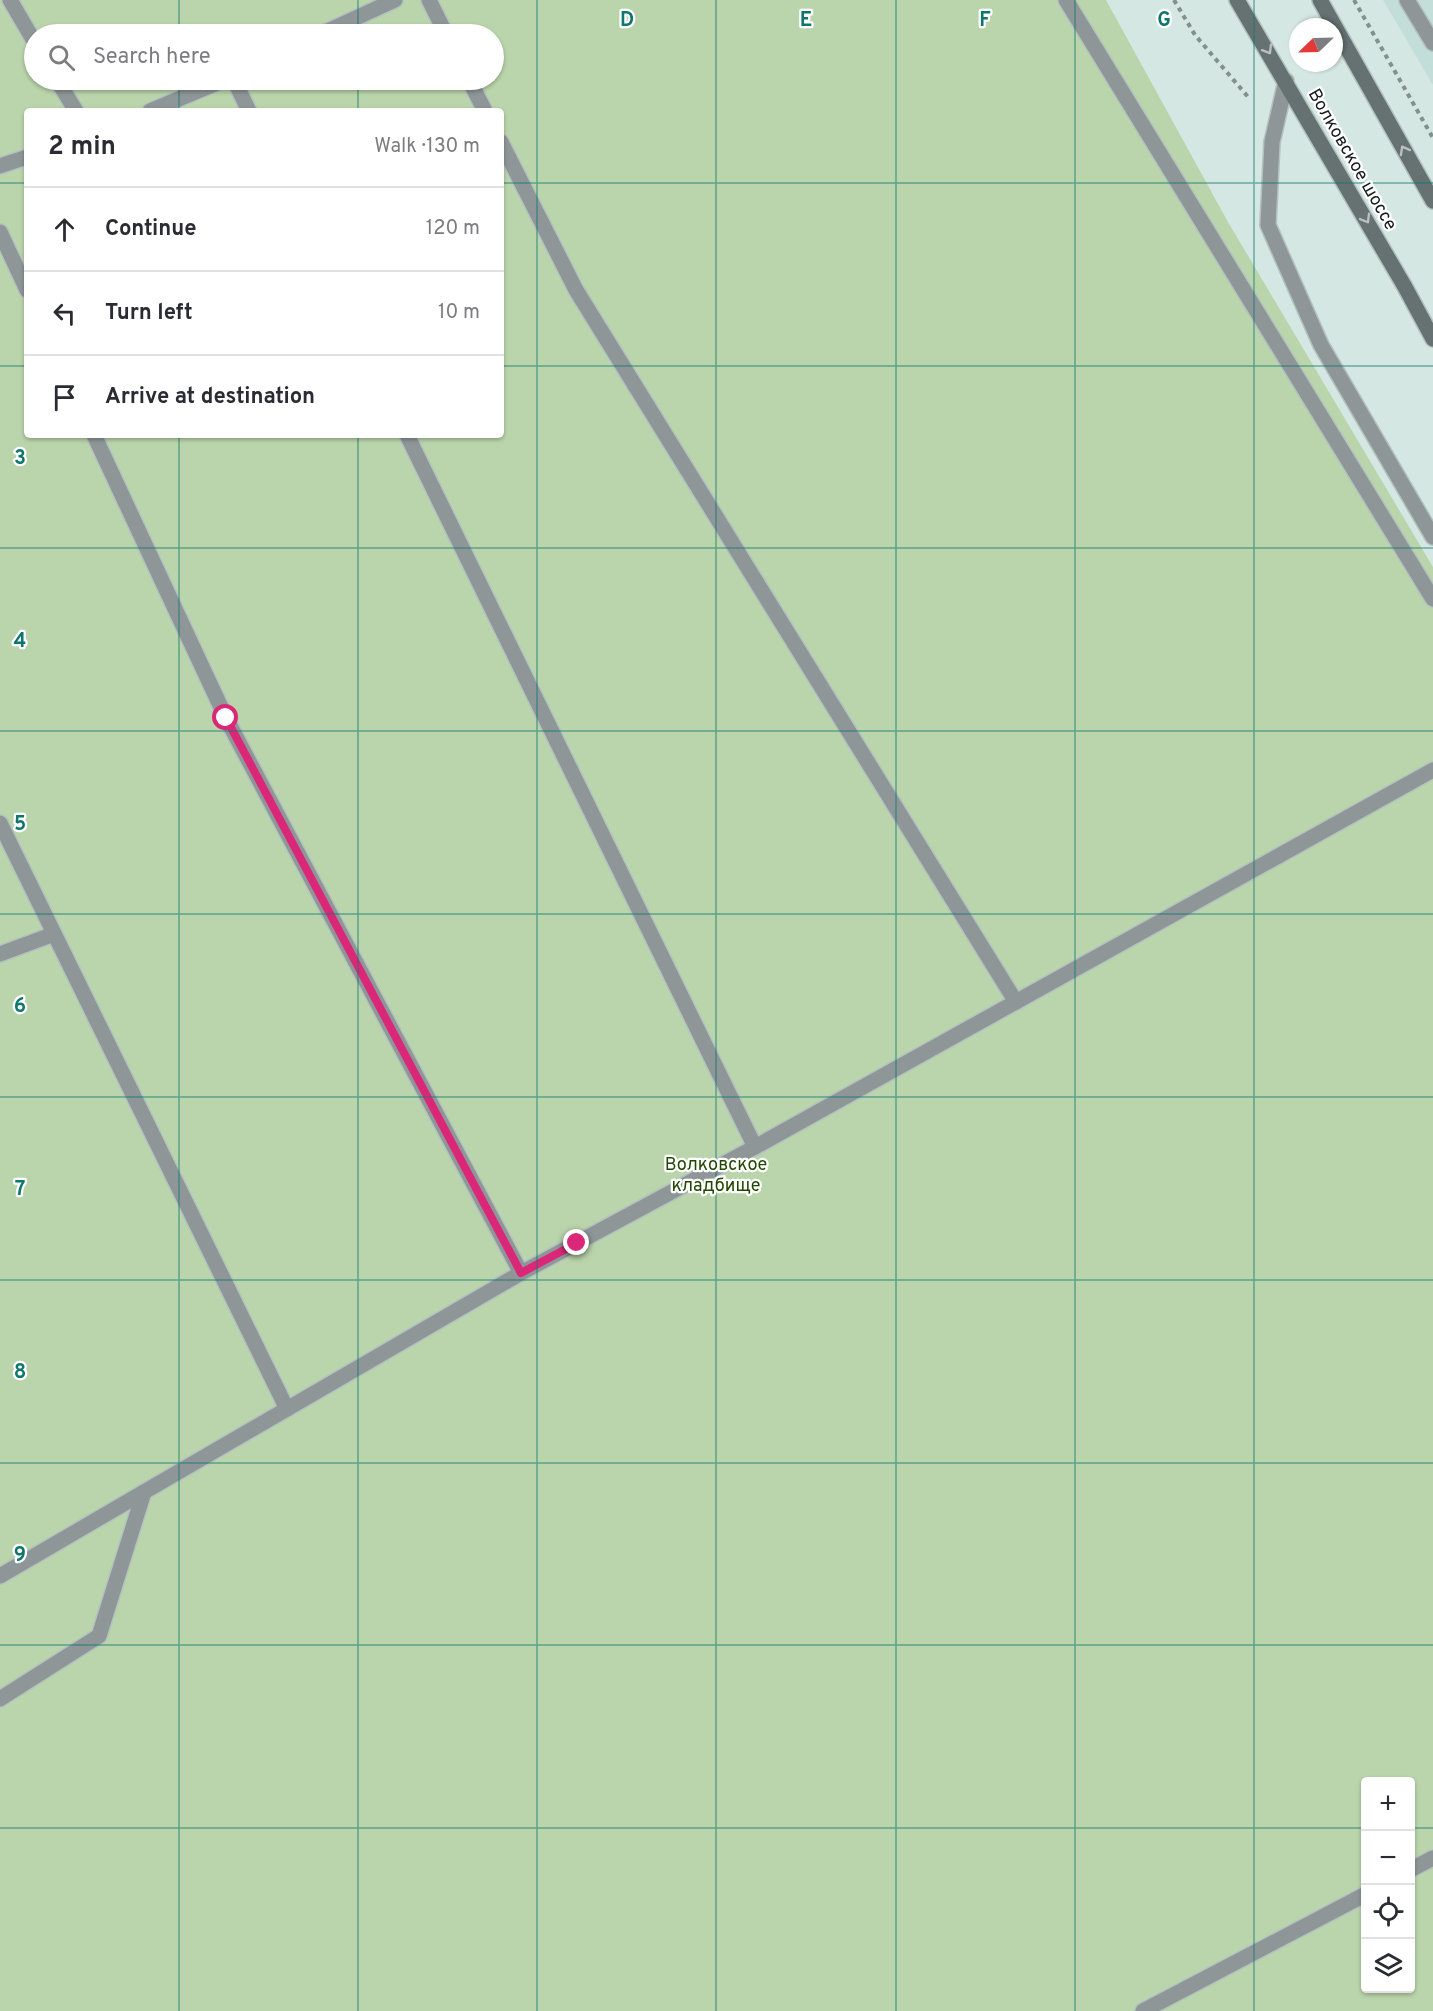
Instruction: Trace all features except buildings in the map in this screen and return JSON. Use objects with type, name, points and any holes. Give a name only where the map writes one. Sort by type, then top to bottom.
[{"type":"main road","name":"Волковское шоссе","points":[[1237,0],[1286,81],[1433,339]]},
{"type":"main road","points":[[1320,0],[1433,201]]},
{"type":"lane","points":[[10,0],[24,24]]},
{"type":"lane","points":[[343,24],[395,0]]},
{"type":"lane","points":[[429,0],[441,24]]},
{"type":"lane","points":[[1066,0],[1433,599]]},
{"type":"lane","points":[[1407,0],[1433,43]]},
{"type":"lane","points":[[1286,81],[1272,142],[1268,225],[1321,345],[1433,537]]},
{"type":"lane","points":[[63,90],[74,108]]},
{"type":"lane","points":[[157,108],[200,90]]},
{"type":"lane","points":[[239,90],[248,108]]},
{"type":"lane","points":[[474,90],[483,108]]},
{"type":"lane","points":[[504,148],[576,290],[1016,1002]]},
{"type":"lane","points":[[0,166],[24,158]]},
{"type":"lane","points":[[0,232],[24,284]]},
{"type":"lane","points":[[95,438],[226,718],[521,1273]]},
{"type":"lane","points":[[408,438],[755,1147]]},
{"type":"lane","points":[[0,1576],[521,1273],[755,1147],[1433,770]]},
{"type":"lane","points":[[0,823],[287,1409]]},
{"type":"lane","points":[[0,954],[54,934]]},
{"type":"lane","points":[[0,1699],[99,1636],[144,1492]]},
{"type":"lane","points":[[1415,1867],[1433,1858]]},
{"type":"lane","points":[[1143,2011],[1361,1896]]},
{"type":"path","points":[[1174,0],[1196,35],[1249,98]]},
{"type":"path","points":[[1354,0],[1433,138]]},
{"type":"shaded area","points":[[1383,0],[1433,0],[1433,85]]},
{"type":"green space","name":"Волковское кладбище","points":[[0,0],[1106,0],[1228,222],[1433,567],[1433,2011],[0,2011]]},
{"type":"route","points":[[226,718],[521,1273],[577,1243]]}]
